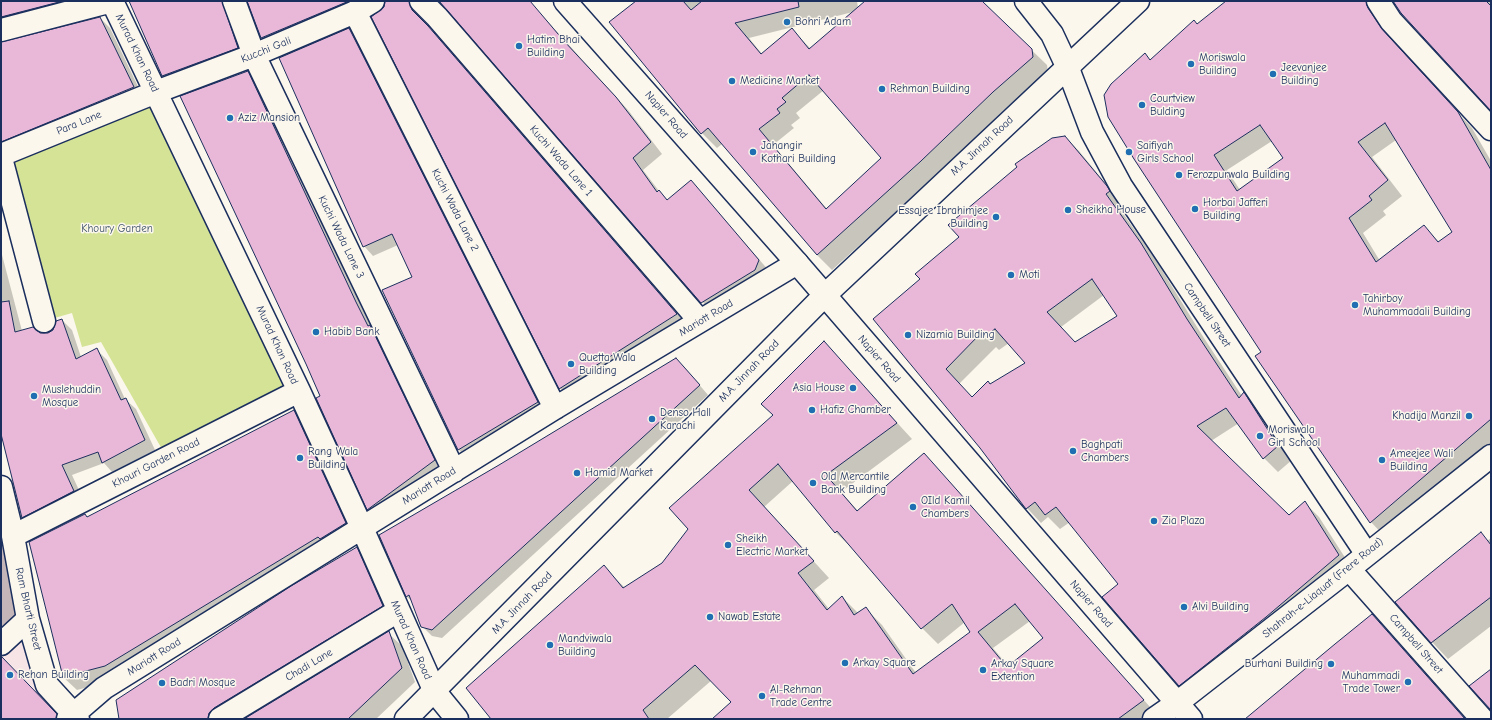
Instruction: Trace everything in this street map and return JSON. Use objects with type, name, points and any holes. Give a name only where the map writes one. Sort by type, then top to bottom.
[{"type":"main road","points":[[1,30],[112,1]]},
{"type":"main road","name":"Murad Khan Road","points":[[112,1],[299,391],[435,692],[457,719]]},
{"type":"main road","name":"Kuchi Wada Lane 3","points":[[234,1],[254,55],[454,471]]},
{"type":"main road","name":"Kucchi Gali","points":[[156,92],[254,55],[355,12],[373,1]]},
{"type":"main road","name":"Kuchi Wada Lane 1","points":[[421,1],[437,17],[700,321]]},
{"type":"main road","name":"Napier Road","points":[[566,1],[797,263],[1184,711]]},
{"type":"main road","name":"Campbell Street","points":[[1026,1],[1052,34],[1067,66],[1092,132],[1121,186],[1366,553]]},
{"type":"main road","points":[[1378,1],[1391,22],[1491,129]]},
{"type":"main road","name":"M.A. Jinnah Road","points":[[406,719],[435,692],[824,296],[1067,66],[1128,4]]},
{"type":"main road","name":"Kuchi Wada Lane 2","points":[[355,12],[555,408]]},
{"type":"main road","name":"Para Lane","points":[[1,154],[156,92]]},
{"type":"main road","points":[[1,158],[44,321]]},
{"type":"main road","name":"Mariott Road","points":[[73,717],[104,688],[555,408],[797,263]]},
{"type":"main road","name":"Khouri Garden Road","points":[[13,536],[299,391]]},
{"type":"main road","name":"Shahrah-e-Liaquat (Frere Road)","points":[[1154,719],[1184,711],[1366,553],[1491,456]]},
{"type":"main road","name":"Ram Bharti Street","points":[[1,487],[13,536],[28,620],[47,685],[73,717]]},
{"type":"main road","name":"Campbell Street","points":[[1349,569],[1482,719]]},
{"type":"main road","name":"Chadi Lane","points":[[220,719],[398,611]]},
{"type":"main road","points":[[1,644],[28,620]]},
{"type":"shaded area","points":[[1,488],[47,685],[78,719],[1,719]]},
{"type":"green space","name":"Khoury Garden","points":[[156,92],[299,391],[167,458],[101,342],[82,347],[72,313],[44,321],[1,158]]},
{"type":"building","points":[[1,1],[63,1],[1,17]]},
{"type":"building","points":[[129,1],[222,1],[238,48],[162,76]]},
{"type":"building","points":[[247,1],[349,1],[261,38]]},
{"type":"building","points":[[385,1],[409,1],[412,10],[428,26],[677,314],[559,389],[371,17],[384,7]]},
{"type":"building","points":[[439,1],[530,1],[564,41],[616,97],[651,142],[633,158],[657,192],[659,190],[667,200],[691,180],[759,260],[755,270],[701,303]]},
{"type":"building","points":[[636,1],[683,1],[691,10],[702,1],[798,1],[799,7],[735,23],[761,54],[792,28],[809,49],[865,1],[982,1],[1032,49],[1033,57],[993,92],[921,161],[817,255],[708,128],[701,134],[609,22]],"holes":[[[809,75],[881,158],[826,209],[759,129],[780,113],[777,109],[786,102],[782,98]]]},
{"type":"building","points":[[1226,1],[1366,1],[1368,8],[1382,29],[1458,112],[1491,170],[1491,419],[1370,523],[1255,356],[1261,352],[1108,117],[1104,95],[1111,84],[1145,53],[1150,60],[1194,20],[1197,24]],"holes":[[[1385,123],[1452,232],[1438,242],[1424,225],[1376,262],[1349,218],[1372,200],[1369,196],[1388,180],[1358,142]],[[1260,125],[1283,158],[1237,191],[1214,155]]]},
{"type":"building","points":[[1393,1],[1486,1],[1491,6],[1491,111],[1401,13]]},
{"type":"building","points":[[100,17],[134,87],[1,142],[1,42]]},
{"type":"building","points":[[349,28],[538,402],[458,450],[382,290],[412,277],[392,234],[363,247],[279,58]]},
{"type":"building","points":[[248,71],[356,302],[368,326],[370,325],[435,460],[367,510],[316,398],[320,396],[306,364],[180,96]]},
{"type":"building","points":[[1065,136],[1107,186],[1110,191],[1106,194],[1141,243],[1187,319],[1239,398],[1244,392],[1278,446],[1263,459],[1226,408],[1197,426],[1289,515],[1305,501],[1339,555],[1266,617],[1179,686],[1102,597],[1118,584],[1056,507],[1045,515],[1035,502],[1026,509],[980,448],[873,319],[920,279],[915,274],[959,237],[948,225],[1017,167],[1015,164],[1052,138]],"holes":[[[1092,279],[1117,316],[1075,342],[1047,312]],[[995,329],[1025,363],[990,384],[988,381],[972,397],[946,369],[981,333],[984,337]]]},
{"type":"building","points":[[9,301],[15,332],[33,327],[40,333],[48,333],[53,330],[56,321],[62,319],[76,359],[97,348],[121,400],[126,398],[145,440],[102,463],[98,452],[62,465],[74,491],[22,518],[1,434],[1,302]]},
{"type":"building","points":[[824,341],[897,423],[826,475],[857,511],[924,453],[1144,700],[1118,719],[712,719],[731,702],[695,665],[643,710],[649,719],[491,719],[466,688],[604,565],[623,588],[662,563],[688,529],[669,508],[773,415],[761,404]],"holes":[[[778,464],[835,533],[837,531],[921,629],[952,604],[970,632],[913,674],[866,607],[854,615],[842,596],[827,610],[798,573],[814,561],[749,490]],[[1015,604],[1043,638],[1007,667],[978,632]]]},
{"type":"building","points":[[676,358],[700,385],[432,630],[421,627],[409,595],[406,597],[379,535],[499,465]]},
{"type":"building","points":[[294,410],[346,523],[320,539],[318,537],[105,666],[63,677],[29,542],[85,514],[87,517]]},
{"type":"building","points":[[1481,532],[1491,545],[1491,597],[1431,643],[1395,602]]},
{"type":"building","points":[[357,547],[383,606],[214,708],[209,713],[208,719],[119,719],[116,700],[291,586]]},
{"type":"building","points":[[1372,614],[1465,719],[1245,719],[1335,644]]},
{"type":"building","points":[[389,631],[402,668],[348,719],[244,719]]},
{"type":"building","name":"Rehan Building","points":[[1,656],[57,714],[56,719],[1,719]]},
{"type":"building","points":[[1491,669],[1491,710],[1469,686]]},
{"type":"place","name":"Bohri Adam","points":[[787,22]]},
{"type":"place","name":"Hatim Bhai Building","points":[[519,46]]},
{"type":"place","name":"Moriswala Building","points":[[1191,64]]},
{"type":"place","name":"Jeevanjee Building","points":[[1273,74]]},
{"type":"place","name":"Medicine Market","points":[[732,81]]},
{"type":"place","name":"Rehman Building","points":[[882,89]]},
{"type":"place","name":"Courtview Bulding","points":[[1142,105]]},
{"type":"place","name":"Aziz Mansion","points":[[230,118]]},
{"type":"place","name":"Jahangir Kothari Building","points":[[753,152]]},
{"type":"place","name":"Saifiyah Girls School","points":[[1129,152]]},
{"type":"place","name":"Ferozpurwala Building","points":[[1179,175]]},
{"type":"place","name":"Horbai Jafferi Building","points":[[1195,209]]},
{"type":"place","name":"Sheikha House","points":[[1068,210]]},
{"type":"place","name":"Essajee Ibrahimjee Building","points":[[996,217]]},
{"type":"place","name":"Moti","points":[[1011,275]]},
{"type":"place","name":"Tahirboy Muhammadali Building","points":[[1355,305]]},
{"type":"place","name":"Habib Bank","points":[[316,332]]},
{"type":"place","name":"Nizamia Building","points":[[908,335]]},
{"type":"place","name":"Quetta Wala Building","points":[[571,364]]},
{"type":"place","name":"Asia House","points":[[853,388]]},
{"type":"place","name":"Muslehuddin Mosque","points":[[34,396]]},
{"type":"place","name":"Hafiz Chamber","points":[[812,410]]},
{"type":"place","name":"Khadija Manzil","points":[[1469,416]]},
{"type":"place","name":"Denso Hall Karachi","points":[[652,419]]},
{"type":"place","name":"Moriswala Girl School","points":[[1260,436]]},
{"type":"place","name":"Baghpati Chambers","points":[[1073,451]]},
{"type":"place","name":"Rang Wala Building","points":[[300,458]]},
{"type":"place","name":"Ameejee Wali Building","points":[[1382,460]]},
{"type":"place","name":"Hamid Market","points":[[577,473]]},
{"type":"place","name":"Old Mercantile Bank Building","points":[[813,483]]},
{"type":"place","name":"OIld Kamil Chambers","points":[[913,507]]},
{"type":"place","name":"Zia Plaza","points":[[1154,521]]},
{"type":"place","name":"Sheikh Electric Market","points":[[728,545]]},
{"type":"place","name":"Alvi Building","points":[[1184,607]]},
{"type":"place","name":"Nawab Estate","points":[[710,617]]},
{"type":"place","name":"Mandviwala Building","points":[[550,645]]},
{"type":"place","name":"Arkay Square","points":[[845,663]]},
{"type":"place","name":"Burhani Building","points":[[1331,664]]},
{"type":"place","name":"Arkay Square Extention","points":[[983,670]]},
{"type":"place","name":"Rehan Building","points":[[10,675]]},
{"type":"place","name":"Muhammadi Trade Tower","points":[[1408,682]]},
{"type":"place","name":"Badri Mosque","points":[[162,683]]},
{"type":"place","name":"Al-Rehman Trade Centre","points":[[762,696]]}]
